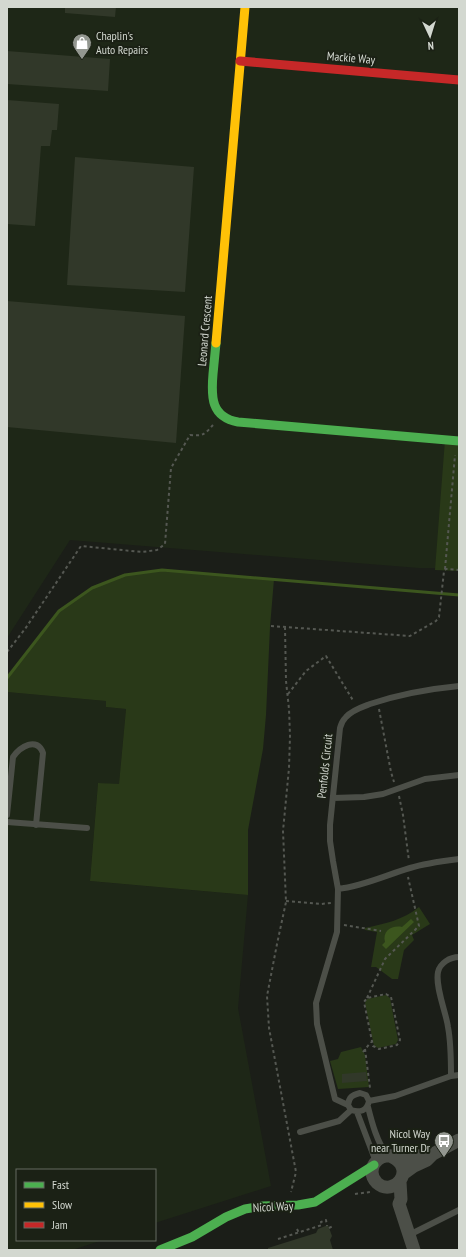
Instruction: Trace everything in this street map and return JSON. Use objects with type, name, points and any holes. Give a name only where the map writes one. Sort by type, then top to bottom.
[{"type":"street","name":"Leonard Crescent","points":[[221,415],[213,402],[212,389],[245,7]]},
{"type":"street","name":"Mackie Way","points":[[240,61],[459,80]]},
{"type":"street","points":[[221,415],[230,421],[238,422],[458,441]]},
{"type":"street","points":[[381,1185],[390,1187],[420,1162],[427,1160],[433,1154],[459,1140]]},
{"type":"street","points":[[399,1204],[394,1201],[373,1177],[372,1172],[375,1163],[383,1157],[405,1157],[433,1154]]},
{"type":"street","points":[[390,1156],[400,1162],[403,1170],[401,1178],[401,1199],[399,1204],[414,1250]]},
{"type":"street","name":"Nicol Way","points":[[160,1250],[186,1241],[218,1221],[238,1211],[254,1207],[295,1206],[315,1202],[375,1163]]},
{"type":"street","name":"Nicol Way","points":[[343,1185],[371,1183],[381,1185]]},
{"type":"lane","name":"Penfolds Circuit","points":[[352,1109],[335,1099],[317,1024],[316,1003],[337,932],[338,889],[330,841],[330,825],[340,728],[346,716],[358,708],[411,692],[459,686]]},
{"type":"lane","points":[[7,814],[9,767],[13,757],[26,745],[37,745],[42,749],[43,753],[36,824]]},
{"type":"lane","points":[[333,798],[364,797],[383,794],[425,779],[459,775]]},
{"type":"lane","points":[[7,822],[87,828]]},
{"type":"lane","points":[[338,889],[362,885],[406,869],[425,864],[459,859]]},
{"type":"lane","points":[[451,1076],[451,1051],[448,1026],[439,986],[438,972],[446,961],[454,957],[459,957]]},
{"type":"lane","points":[[352,1109],[363,1111],[370,1102],[395,1096],[451,1076],[459,1075]]},
{"type":"lane","points":[[375,1163],[352,1109],[349,1098],[353,1094],[360,1093],[366,1095],[370,1102],[371,1122],[384,1151],[390,1156]]},
{"type":"lane","points":[[300,1132],[339,1121],[352,1109]]},
{"type":"lane","points":[[408,1235],[459,1210]]},
{"type":"path","points":[[7,652],[25,629],[81,546],[142,552],[157,550],[165,544],[171,468],[190,434],[202,436],[221,415]]},
{"type":"path","points":[[271,626],[410,636],[436,621],[440,613],[458,441]]},
{"type":"path","points":[[444,571],[459,570]]},
{"type":"path","points":[[285,627],[286,681],[290,736],[283,831],[286,901],[270,982],[267,1006],[269,1028],[296,1172],[291,1192],[291,1199],[295,1206]]},
{"type":"path","points":[[288,694],[306,671],[326,656],[358,708]]},
{"type":"path","points":[[367,998],[386,994],[391,997],[400,1040],[397,1045],[379,1050],[373,1046],[364,1002],[386,959],[420,926],[406,869]]},
{"type":"path","points":[[286,901],[321,904],[338,902]]},
{"type":"path","points":[[337,924],[381,931]]},
{"type":"path","points":[[370,1102],[370,1089],[364,1050],[372,1042]]},
{"type":"path","points":[[278,1239],[322,1225],[321,1222],[326,1220],[328,1227],[333,1226]]},
{"type":"path","points":[[297,1228],[299,1233]]},
{"type":"shaded area","points":[[7,7],[459,7],[459,568],[419,568],[70,540],[7,638]]},
{"type":"shaded area","points":[[445,440],[459,441],[459,571],[435,570]]},
{"type":"shaded area","points":[[160,570],[274,579],[263,749],[248,830],[248,895],[90,881],[98,783],[119,784],[126,709],[106,707],[106,701],[7,692],[7,678],[59,611],[92,588],[125,575]]},
{"type":"shaded area","points":[[7,692],[106,701],[106,707],[126,709],[119,785],[98,783],[90,881],[248,895],[238,1008],[271,1186],[156,1223],[156,1169],[16,1169],[16,1241],[100,1241],[72,1250],[7,1250]]},
{"type":"shaded area","points":[[419,907],[430,924],[412,935],[414,940],[404,950],[398,979],[392,979],[376,967],[371,967],[377,932],[365,930],[365,928],[400,918]]},
{"type":"shaded area","points":[[411,919],[414,922],[386,949],[382,945],[385,942],[384,938],[386,932],[391,928],[402,927]]},
{"type":"shaded area","points":[[386,995],[390,998],[398,1040],[396,1044],[378,1048],[374,1046],[365,1003],[367,999]]},
{"type":"shaded area","points":[[361,1047],[365,1055],[369,1087],[338,1089],[330,1061],[338,1059],[341,1052]]},
{"type":"building","points":[[65,7],[116,7],[115,17],[65,13]]},
{"type":"building","points":[[7,51],[110,59],[108,91],[7,84]]},
{"type":"building","points":[[7,100],[59,104],[57,130],[52,130],[50,146],[41,146],[35,226],[7,224]]},
{"type":"building","points":[[75,157],[194,167],[185,292],[67,285]]},
{"type":"building","points":[[7,301],[185,316],[176,443],[7,427]]},
{"type":"building","points":[[366,1072],[367,1081],[342,1083],[342,1074]]},
{"type":"building","points":[[328,1225],[332,1236],[330,1240],[333,1250],[268,1250],[268,1248],[316,1233],[318,1229]]},
{"type":"waterway","points":[[7,678],[59,611],[92,588],[125,575],[162,570],[459,595]]},
{"type":"traffic: fast","points":[[216,343],[212,382],[213,398],[218,411],[222,416],[229,419],[238,422],[459,441]]},
{"type":"traffic: fast","points":[[160,1250],[192,1237],[226,1217],[245,1209],[262,1206],[298,1205],[315,1202],[374,1165]]},
{"type":"traffic: slow","points":[[216,343],[245,7]]},
{"type":"traffic: jam","points":[[240,61],[459,80]]},
{"type":"place","name":"Chaplin's Auto Repairs","points":[[82,60]]},
{"type":"place","name":"Nicol Way near Turner Dr","points":[[444,1158]]}]
